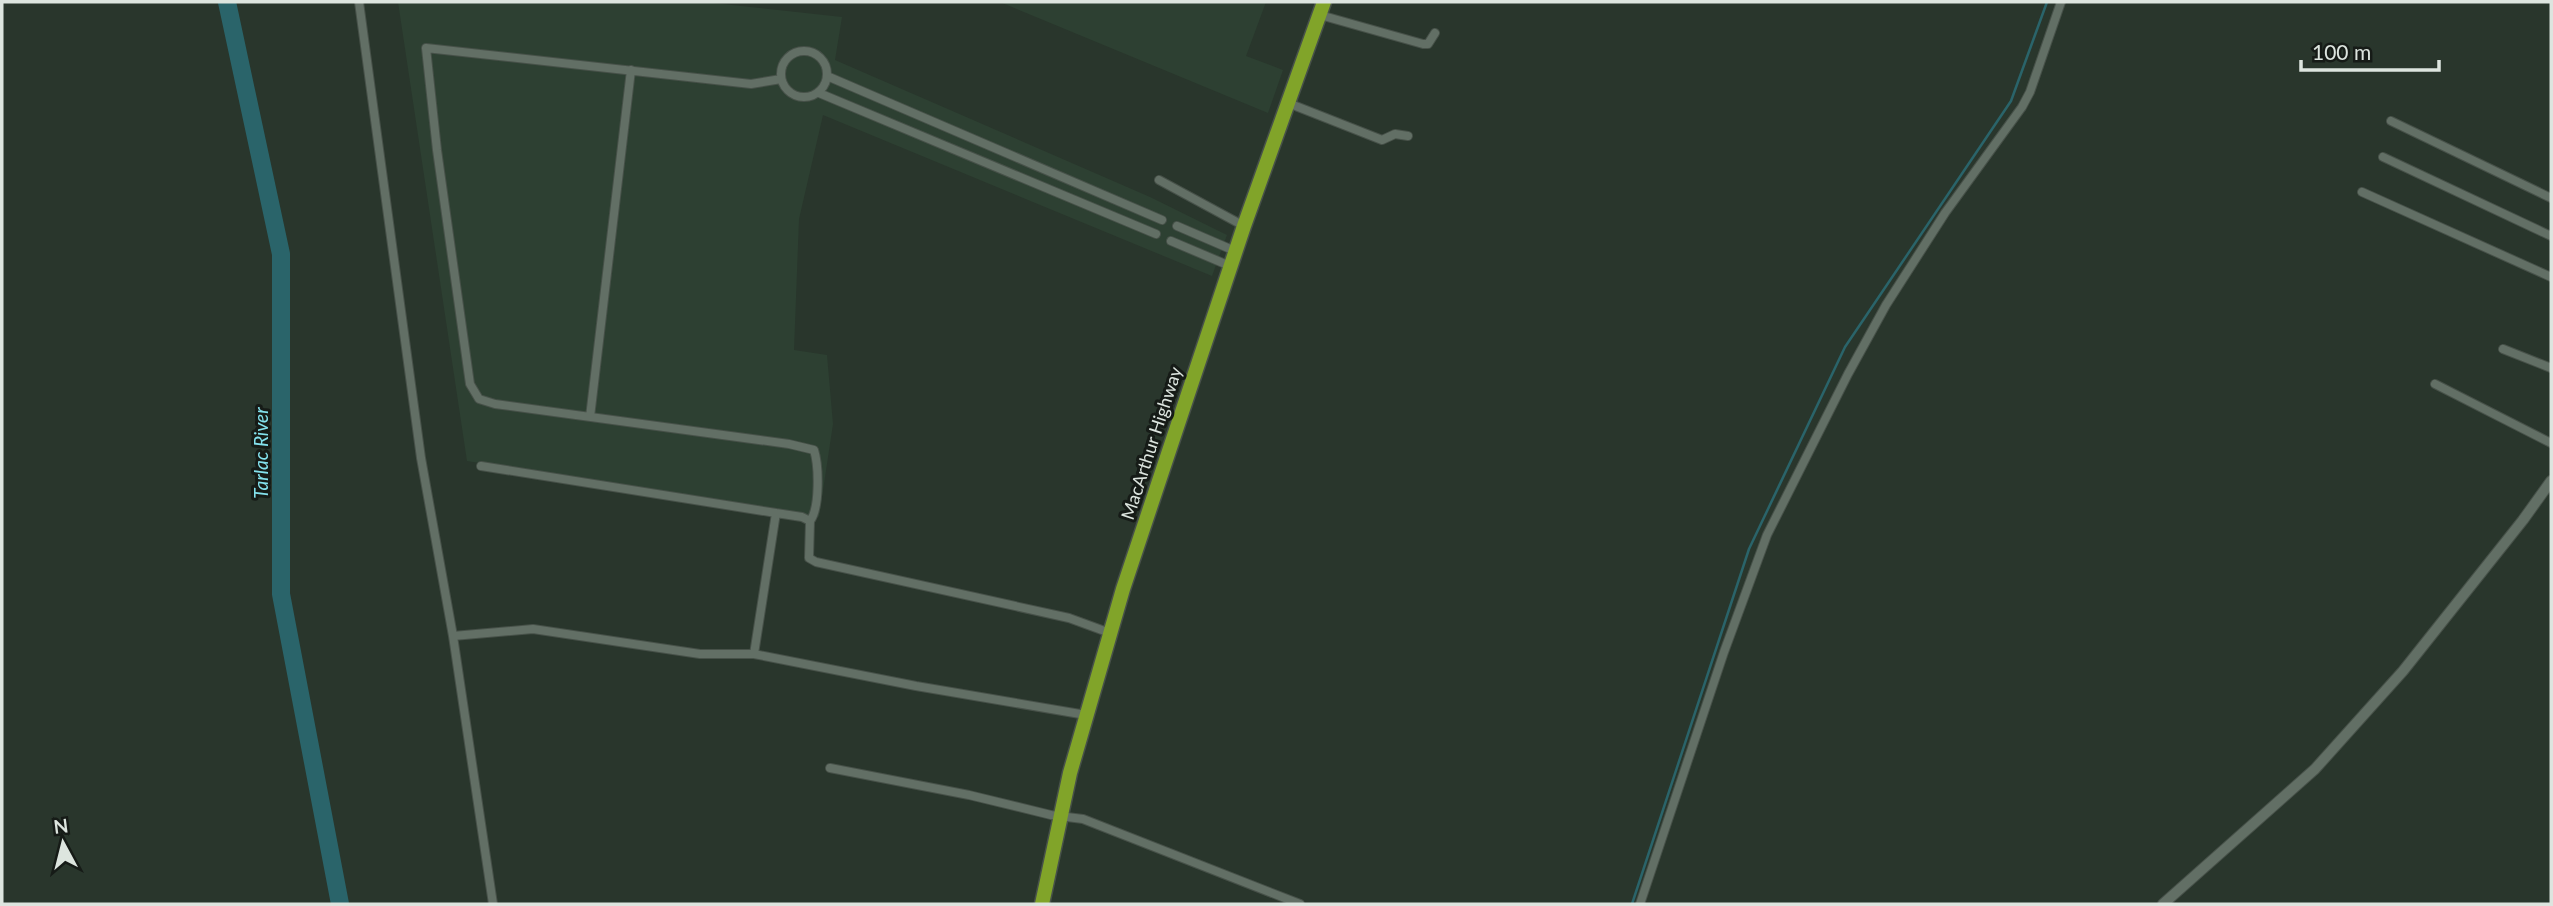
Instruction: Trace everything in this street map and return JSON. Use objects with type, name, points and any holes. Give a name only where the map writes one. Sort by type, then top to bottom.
[{"type":"highway","name":"MacArthur Highway","points":[[1042,904],[1060,815],[1110,633],[1230,266],[1322,8]]},
{"type":"street","points":[[359,2],[421,458],[453,636],[493,904]]},
{"type":"street","points":[[1640,904],[1724,652],[1767,535],[1853,364],[1886,305],[1945,213],[2022,107],[2030,92],[2061,2]]},
{"type":"street","points":[[1322,8],[1423,44],[1428,44],[1435,33]]},
{"type":"street","points":[[781,79],[751,84],[426,48],[437,150],[470,384],[479,399],[495,404],[789,444],[814,450],[817,459],[817,484],[815,515],[810,521],[809,558],[816,562],[1069,618],[1110,633]]},
{"type":"street","points":[[797,52],[810,52],[821,58],[827,69],[827,76],[819,93],[808,97],[796,96],[786,90],[781,79],[781,70],[786,59],[797,52]]},
{"type":"street","points":[[590,417],[631,70]]},
{"type":"street","points":[[827,76],[1162,220]]},
{"type":"street","points":[[819,93],[1156,234]]},
{"type":"street","points":[[1287,103],[1382,140],[1395,134],[1408,136]]},
{"type":"street","points":[[911,131],[918,115]]},
{"type":"street","points":[[2391,121],[2551,198]]},
{"type":"street","points":[[990,165],[996,149]]},
{"type":"street","points":[[2383,157],[2551,236]]},
{"type":"street","points":[[1159,180],[1244,226]]},
{"type":"street","points":[[1069,198],[1073,182]]},
{"type":"street","points":[[2362,192],[2551,277]]},
{"type":"street","points":[[1177,226],[1236,251]]},
{"type":"street","points":[[1171,240],[1230,266]]},
{"type":"street","points":[[2503,349],[2551,368]]},
{"type":"street","points":[[2435,384],[2551,443]]},
{"type":"street","points":[[481,466],[802,517],[810,521]]},
{"type":"street","points":[[2164,904],[2315,769],[2403,671],[2551,481]]},
{"type":"street","points":[[754,654],[776,513]]},
{"type":"street","points":[[453,636],[533,629],[701,654],[754,654],[916,686],[1086,715]]},
{"type":"street","points":[[830,768],[969,795],[1095,824],[1300,904]]},
{"type":"shaded area","points":[[398,2],[705,2],[842,17],[835,60],[1150,197],[1227,235],[1212,276],[823,115],[799,219],[794,350],[827,355],[833,424],[819,517],[467,461]]},
{"type":"shaded area","points":[[1000,2],[1266,2],[1246,56],[1283,70],[1268,113]]},
{"type":"waterway","name":"Tarlac River","points":[[227,2],[281,254],[281,594],[340,904]]},
{"type":"waterway","points":[[1632,904],[1749,549],[1845,347],[2011,101],[2047,2]]}]
